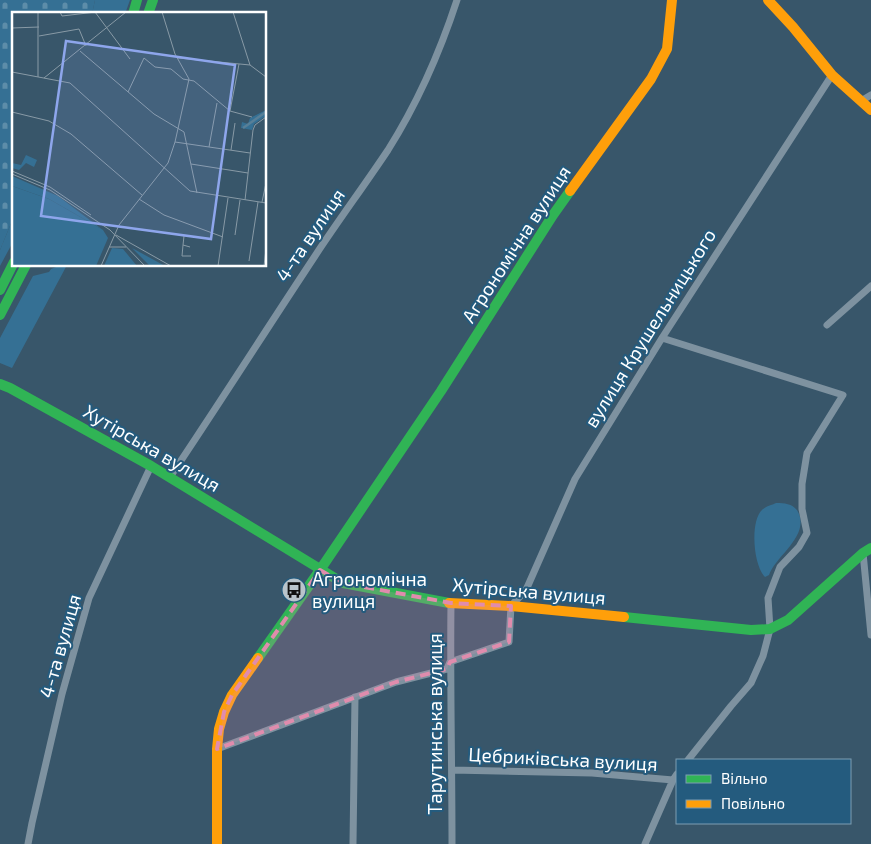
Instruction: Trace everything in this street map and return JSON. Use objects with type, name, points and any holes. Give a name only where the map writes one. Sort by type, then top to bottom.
[{"type":"street","points":[[149,12],[153,0]]},
{"type":"street","name":"4-та вулиця","points":[[170,477],[315,256],[388,149],[422,89],[457,0]]},
{"type":"street","name":"Агрономічна вулиця","points":[[217,844],[217,749],[219,729],[232,695],[320,570],[441,391],[553,215],[651,79],[666,49],[672,0]]},
{"type":"street","points":[[768,0],[832,75],[871,110]]},
{"type":"street","name":"вулиця Крушельницького","points":[[511,606],[526,590],[576,479],[662,338],[832,75]]},
{"type":"street","points":[[861,101],[871,95]]},
{"type":"street","points":[[0,290],[12,266]]},
{"type":"street","points":[[0,315],[25,266]]},
{"type":"street","points":[[827,325],[871,286]]},
{"type":"street","points":[[662,338],[844,395],[807,453],[802,484],[802,509],[807,533],[800,547],[780,567],[768,598],[770,630],[763,656],[751,683],[689,759]]},
{"type":"street","name":"Хутірська вулиця","points":[[0,384],[170,477],[343,583],[451,603],[511,606],[751,630],[770,630]]},
{"type":"street","name":"4-та вулиця","points":[[28,844],[62,694],[89,598],[151,466]]},
{"type":"street","points":[[770,630],[788,620],[867,550]]},
{"type":"street","points":[[867,550],[871,635]]},
{"type":"street","name":"Тарутинська вулиця","points":[[451,603],[452,844]]},
{"type":"street","points":[[217,749],[396,682],[447,669],[450,662],[509,642],[511,606]]},
{"type":"street","points":[[353,844],[355,697]]},
{"type":"street","name":"Цебриківська вулиця","points":[[452,770],[675,777]]},
{"type":"street","points":[[645,844],[675,777]]},
{"type":"highlighted area","points":[[320,570],[343,583],[451,603],[511,606],[509,642],[450,662],[447,669],[396,682],[217,749],[224,712],[232,695]]},
{"type":"green space","points":[[0,0],[95,0],[92,12],[12,12],[12,221],[0,250]]},
{"type":"green space","points":[[95,0],[130,0],[126,12],[92,12]]},
{"type":"green space","points":[[12,221],[12,244],[0,266],[0,250]]},
{"type":"green space","points":[[58,266],[66,266],[12,368],[0,363],[0,338],[33,276],[49,272]]},
{"type":"green space","points":[[776,503],[793,506],[799,514],[801,522],[799,531],[790,546],[769,575],[765,577],[758,563],[754,543],[756,523],[762,510]]},
{"type":"traffic: fast","points":[[134,12],[137,0]]},
{"type":"traffic: fast","points":[[149,12],[153,0]]},
{"type":"traffic: fast","points":[[258,658],[441,391],[570,191]]},
{"type":"traffic: fast","points":[[0,290],[12,266]]},
{"type":"traffic: fast","points":[[0,315],[25,266]]},
{"type":"traffic: fast","points":[[0,384],[151,466],[343,583],[449,603]]},
{"type":"traffic: fast","points":[[624,617],[751,630],[770,629],[788,620],[871,548]]},
{"type":"traffic: slow","points":[[570,191],[651,79],[667,49],[672,0]]},
{"type":"traffic: slow","points":[[768,0],[832,75],[871,110]]},
{"type":"traffic: slow","points":[[449,603],[511,606],[624,617]]},
{"type":"traffic: slow","points":[[217,844],[217,749],[219,729],[232,695],[258,658]]},
{"type":"place","name":"Агрономічна вулиця","points":[[294,590]]}]
